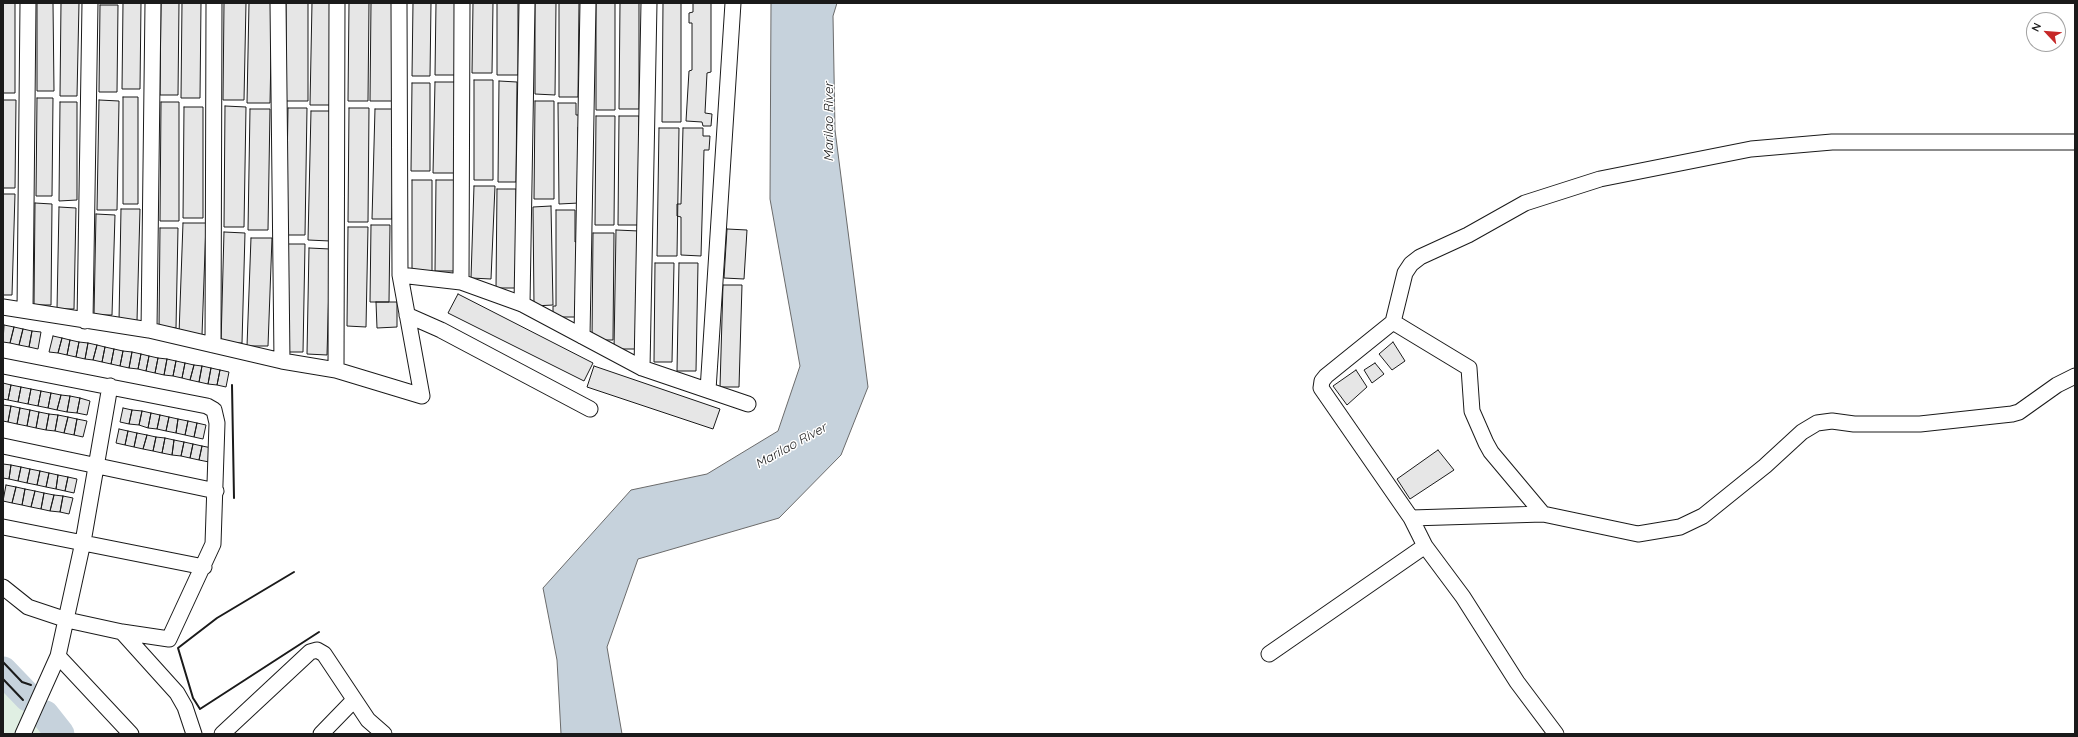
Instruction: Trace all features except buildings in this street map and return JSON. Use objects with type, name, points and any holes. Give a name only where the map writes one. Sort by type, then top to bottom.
[{"type":"street","points":[[25,310],[28,3]]},
{"type":"street","points":[[85,321],[90,3]]},
{"type":"street","points":[[149,330],[153,3]]},
{"type":"street","points":[[213,345],[214,3]]},
{"type":"street","points":[[278,3],[282,361]]},
{"type":"street","points":[[336,370],[337,3]]},
{"type":"street","points":[[3,307],[149,330],[282,361],[336,370],[422,396],[400,275],[399,3]]},
{"type":"street","points":[[461,282],[462,3]]},
{"type":"street","points":[[522,304],[527,3]]},
{"type":"street","points":[[582,336],[588,3]]},
{"type":"street","points":[[642,368],[649,3]]},
{"type":"street","points":[[708,390],[733,3]]},
{"type":"street","points":[[1556,734],[1517,682],[1463,597],[1425,546],[1411,518],[1321,388],[1322,381],[1326,376],[1393,322],[1406,273],[1411,264],[1420,257],[1468,234],[1525,203],[1600,179],[1751,149],[1832,142],[2075,142]]},
{"type":"street","points":[[400,275],[461,282],[522,304],[642,368],[748,404]]},
{"type":"street","points":[[407,315],[441,330],[590,409]]},
{"type":"street","points":[[1393,322],[1469,368],[1472,411],[1486,443],[1491,452],[1543,514]]},
{"type":"street","points":[[3,366],[207,406],[214,410],[217,423],[216,491],[213,544],[204,567],[169,639],[122,632],[67,620],[28,607],[3,587]]},
{"type":"street","points":[[1411,518],[1543,514],[1638,534],[1680,527],[1703,516],[1765,466],[1802,432],[1817,423],[1832,421],[1854,424],[1920,424],[2012,414],[2043,396],[2057,385],[2075,376]]},
{"type":"street","points":[[23,734],[58,656],[67,620],[83,542],[110,386]]},
{"type":"street","points":[[3,446],[216,491]]},
{"type":"street","points":[[3,527],[204,567]]},
{"type":"street","points":[[1269,654],[1425,546]]},
{"type":"street","points":[[122,632],[177,693],[185,708],[194,734]]},
{"type":"street","points":[[222,734],[310,652],[317,650],[324,654],[368,720],[384,734]]},
{"type":"street","points":[[58,656],[131,734]]},
{"type":"street","points":[[321,734],[354,700]]},
{"type":"green space","points":[[3,679],[23,700],[54,734],[3,734]]},
{"type":"water","name":"Marilao River","points":[[771,3],[837,3],[833,16],[835,130],[868,387],[841,455],[779,518],[638,559],[607,647],[622,734],[561,734],[557,660],[543,588],[631,490],[707,474],[778,431],[800,366],[770,199]]},
{"type":"waterway","points":[[3,671],[28,697]]},
{"type":"waterway","points":[[45,715],[60,734]]},
{"type":"wall","points":[[232,385],[234,498]]},
{"type":"wall","points":[[294,572],[217,618],[178,648],[193,698],[200,709],[319,632]]},
{"type":"wall","points":[[3,662],[22,682],[31,685]]},
{"type":"wall","points":[[3,679],[23,700]]}]
